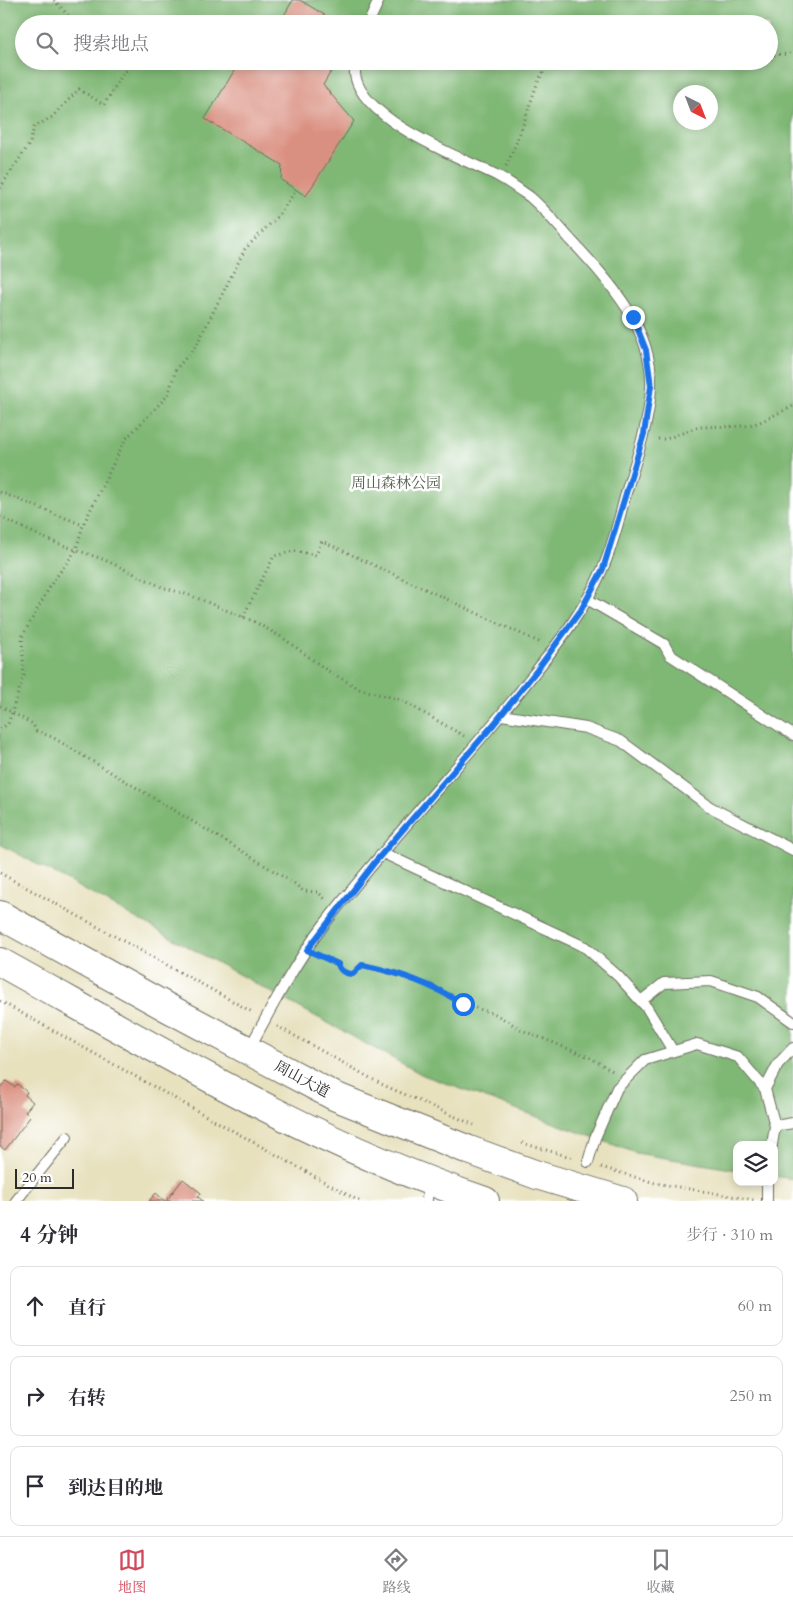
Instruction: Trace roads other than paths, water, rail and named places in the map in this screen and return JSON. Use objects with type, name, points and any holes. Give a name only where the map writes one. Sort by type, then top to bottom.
[{"type":"main road","name":"周山大道","points":[[0,915],[334,1096],[537,1175],[623,1201]]},
{"type":"main road","points":[[0,962],[151,1046],[316,1133],[428,1191],[454,1201]]},
{"type":"main road","points":[[428,1191],[485,1201]]},
{"type":"lane","points":[[372,15],[380,0]]},
{"type":"lane","points":[[248,1050],[288,977],[336,910],[501,715],[552,649],[587,599],[603,569],[644,436],[651,386],[646,350],[633,317],[613,288],[554,222],[530,198],[498,176],[431,146],[393,122],[363,95],[354,70]]},
{"type":"lane","points":[[587,599],[664,644],[670,655],[793,735]]},
{"type":"lane","points":[[501,715],[586,728],[620,741],[710,807],[793,850]]},
{"type":"lane","points":[[383,853],[585,947],[618,976],[641,1002],[673,1051]]},
{"type":"lane","points":[[641,1002],[664,983],[711,981],[758,997],[793,1022]]},
{"type":"lane","points":[[588,1162],[595,1138],[616,1088],[645,1060],[697,1044],[738,1058],[765,1090],[775,1126],[773,1141]]},
{"type":"lane","points":[[765,1090],[778,1064],[793,1048]]},
{"type":"lane","points":[[775,1126],[793,1123]]},
{"type":"lane","points":[[16,1201],[67,1137]]},
{"type":"lane","points":[[767,1201],[768,1186]]},
{"type":"park label","name":"周山森林公园","points":[[396,483]]}]
